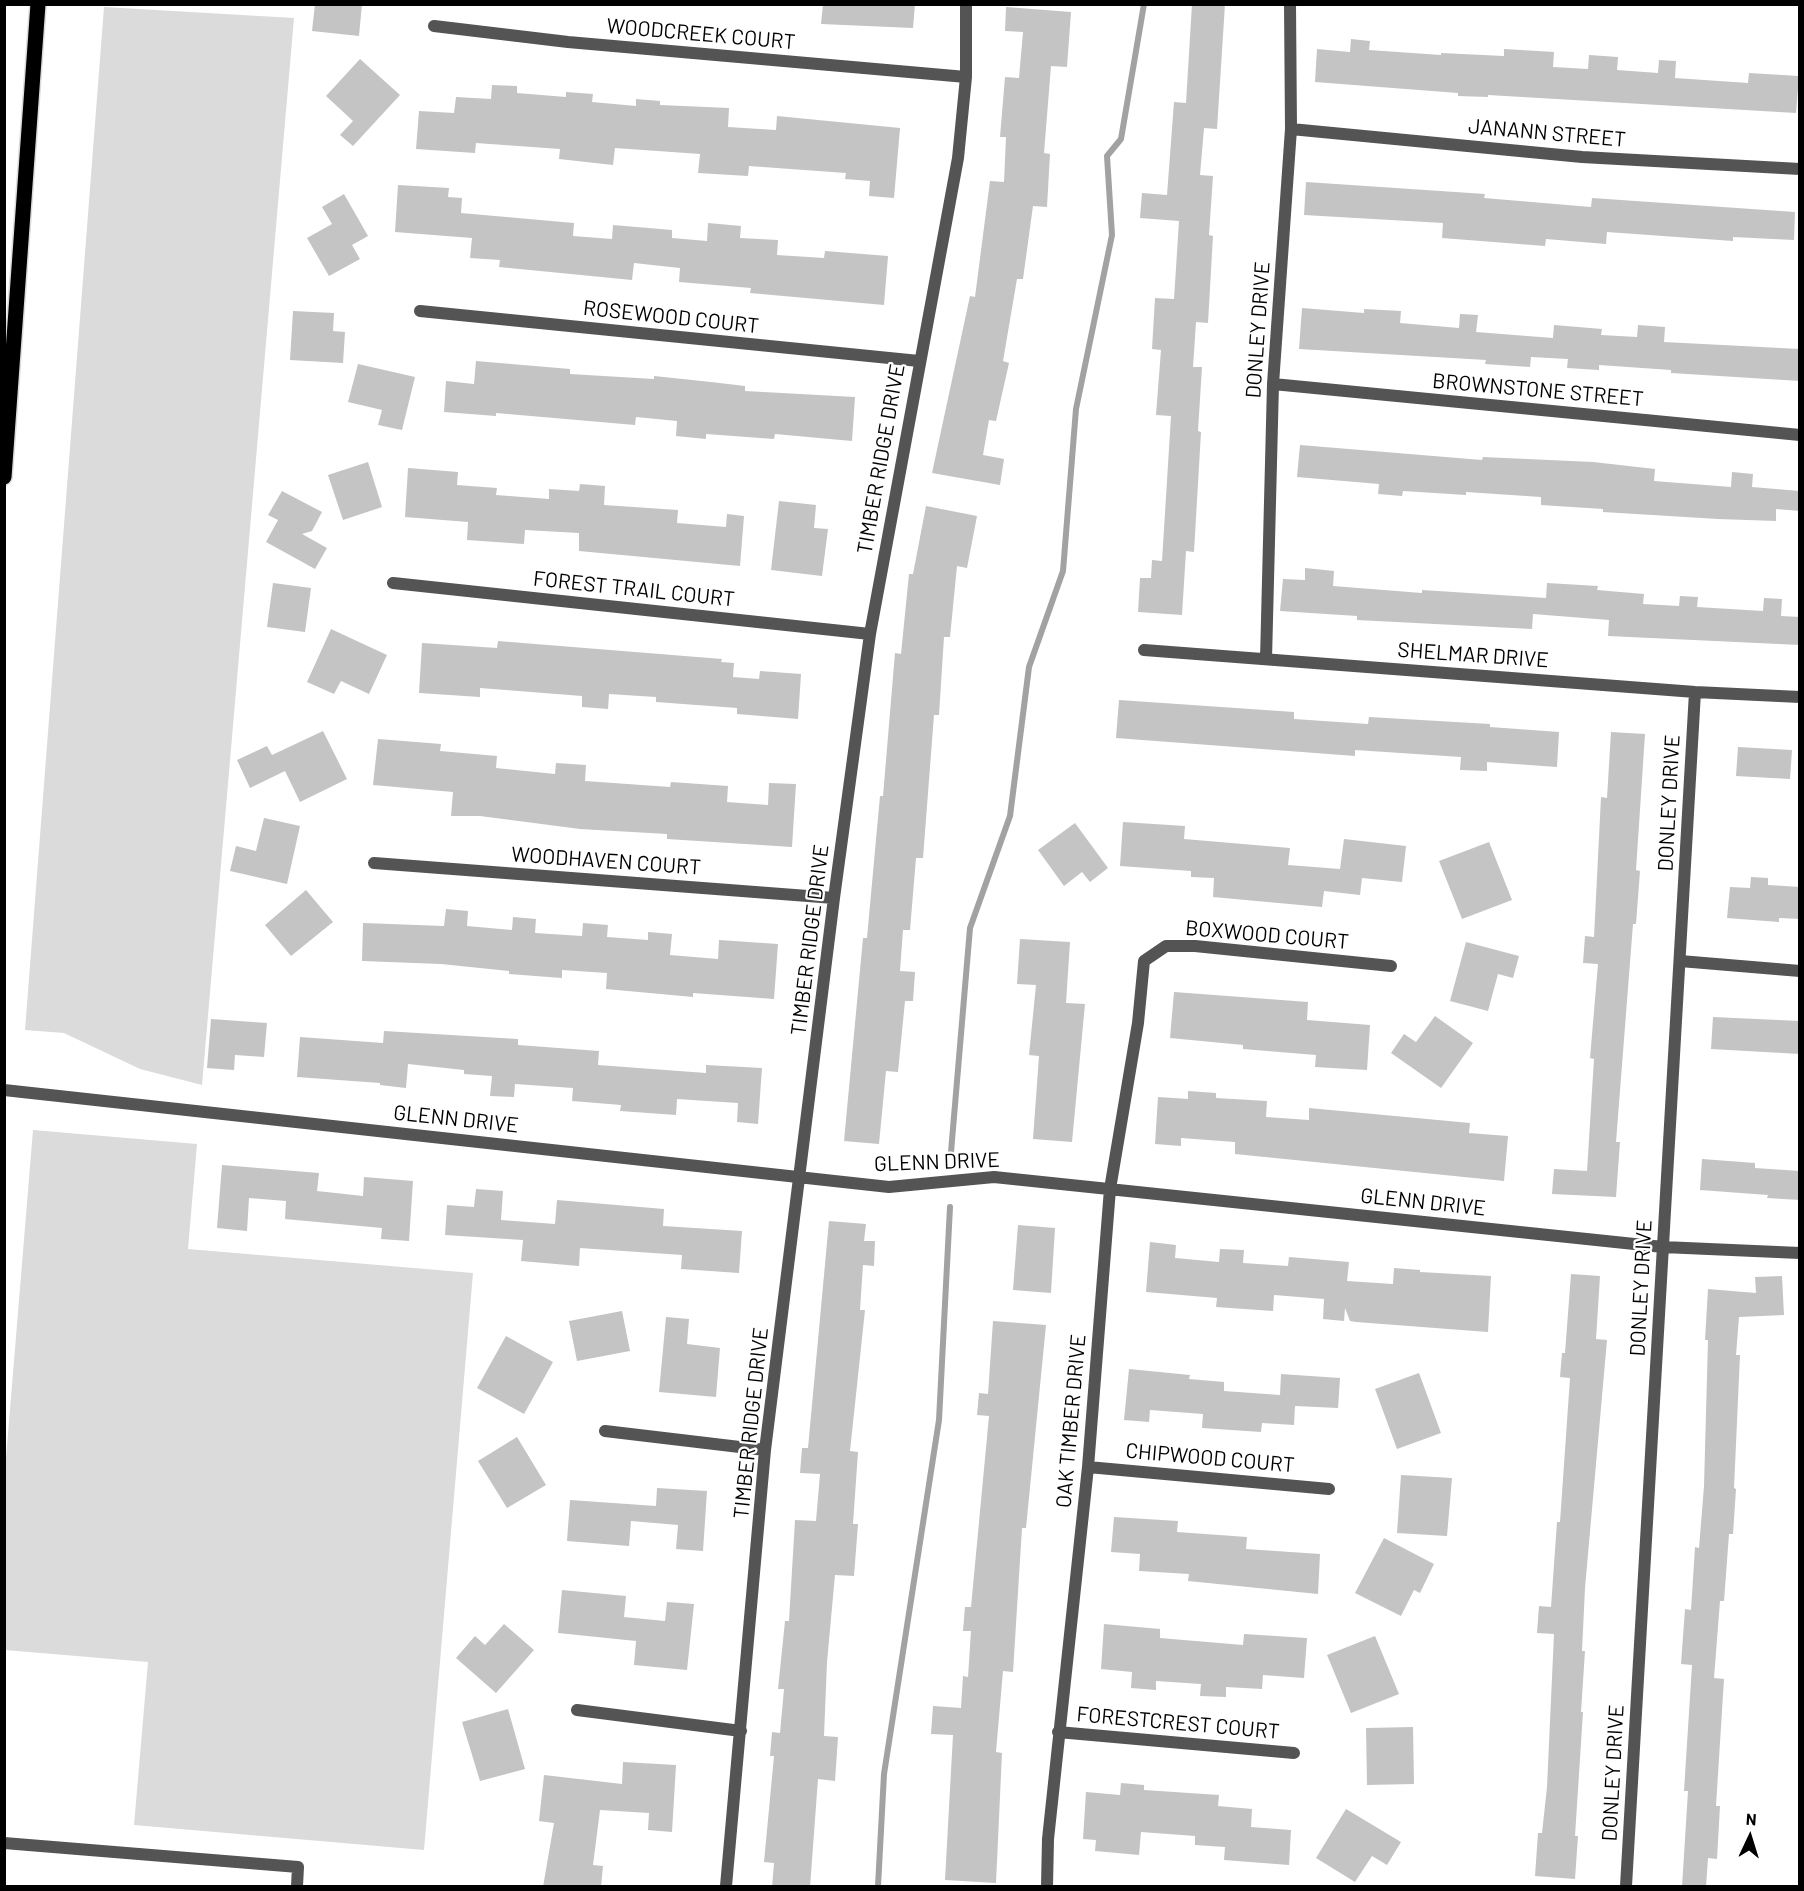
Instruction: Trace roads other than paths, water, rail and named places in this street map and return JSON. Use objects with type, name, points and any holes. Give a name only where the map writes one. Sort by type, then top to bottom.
[{"type":"main road","points":[[4,477],[38,4]]},
{"type":"street","name":"TIMBER RIDGE DRIVE","points":[[726,1887],[765,1449],[834,898],[870,634],[958,158],[966,77],[966,4]]},
{"type":"street","name":"DONLEY DRIVE","points":[[1266,659],[1273,384],[1291,129],[1290,4]]},
{"type":"street","name":"WOODCREEK COURT","points":[[434,26],[568,42],[966,77]]},
{"type":"street","name":"JANANN STREET","points":[[1291,129],[1582,157],[1800,169]]},
{"type":"street","name":"ROSEWOOD COURT","points":[[420,311],[919,361]]},
{"type":"street","name":"BROWNSTONE STREET","points":[[1273,384],[1800,435]]},
{"type":"street","name":"FOREST TRAIL COURT","points":[[393,583],[870,634]]},
{"type":"street","name":"SHELMAR DRIVE","points":[[1144,650],[1695,692],[1800,697]]},
{"type":"street","name":"DONLEY DRIVE","points":[[1626,1887],[1695,692]]},
{"type":"street","name":"WOODHAVEN COURT","points":[[374,863],[834,898]]},
{"type":"street","name":"BOXWOOD COURT","points":[[1144,961],[1166,946],[1195,945],[1391,966]]},
{"type":"street","name":"OAK TIMBER DRIVE","points":[[1047,1887],[1048,1839],[1088,1467],[1110,1189],[1138,1023],[1144,961]]},
{"type":"street","points":[[1680,961],[1800,972]]},
{"type":"street","name":"GLENN DRIVE","points":[[4,1090],[801,1176],[889,1188],[994,1178],[1662,1247],[1800,1253]]},
{"type":"street","points":[[605,1431],[765,1449]]},
{"type":"street","name":"CHIPWOOD COURT","points":[[1088,1467],[1329,1489]]},
{"type":"street","points":[[577,1710],[741,1731]]},
{"type":"street","name":"FORESTCREST COURT","points":[[1058,1732],[1294,1753]]},
{"type":"street","points":[[4,1843],[298,1867],[297,1887]]},
{"type":"waterway","points":[[951,1152],[970,928],[1010,816],[1029,667],[1063,571],[1076,409],[1112,235],[1107,156],[1121,139],[1144,4]]},
{"type":"waterway","points":[[878,1886],[884,1774],[939,1420],[950,1207]]}]
